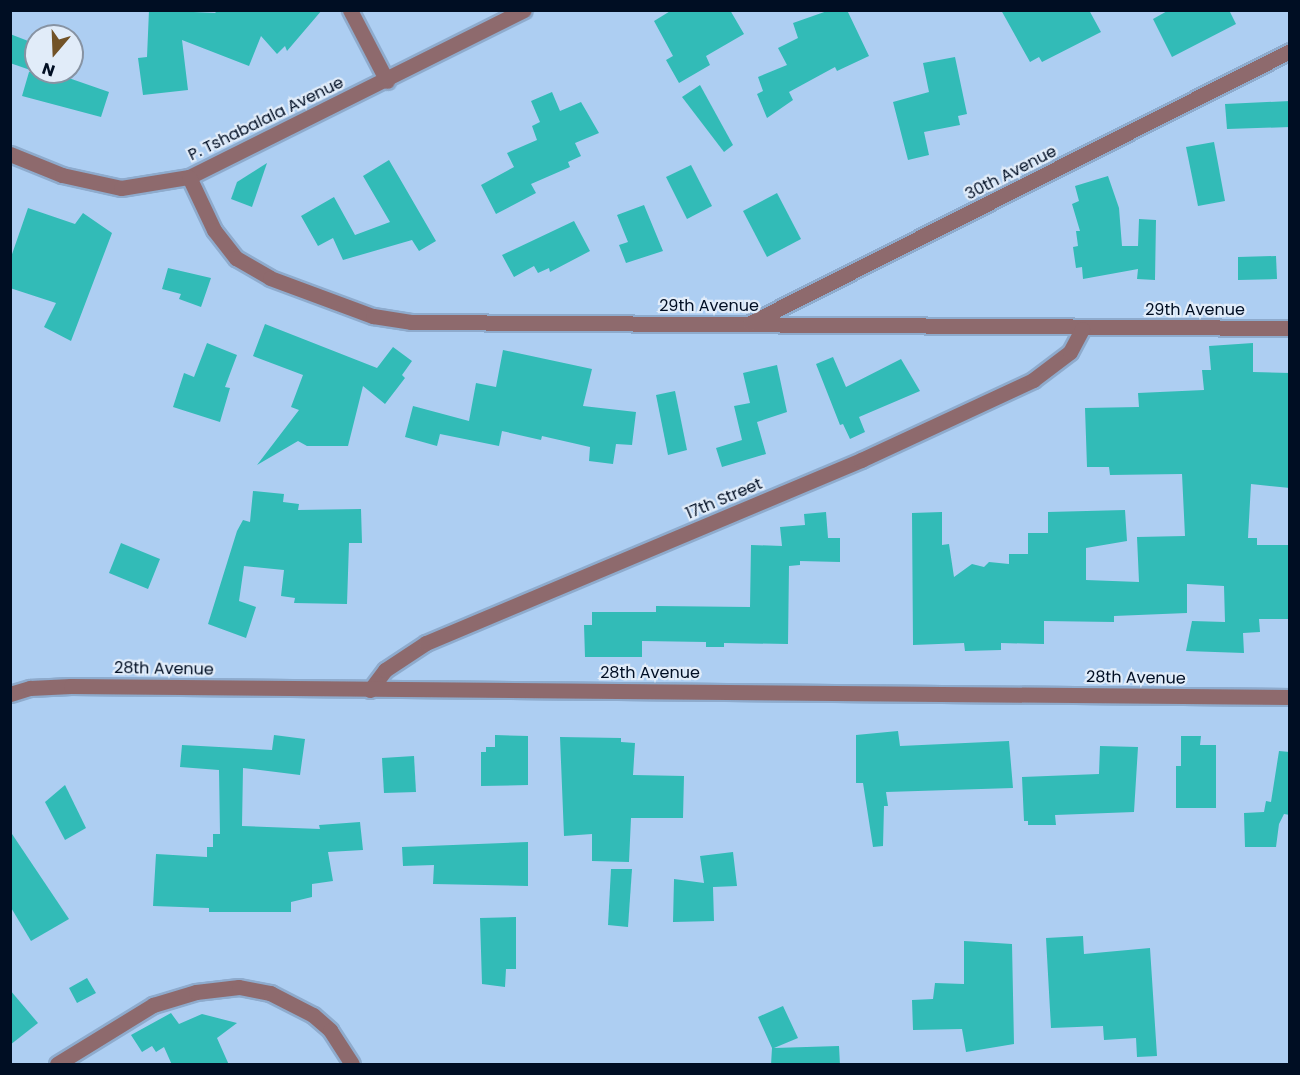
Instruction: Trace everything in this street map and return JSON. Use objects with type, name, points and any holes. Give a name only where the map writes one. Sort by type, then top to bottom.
[{"type":"street","points":[[350,10],[387,81]]},
{"type":"street","name":"P. Tshabalala Avenue","points":[[10,154],[62,175],[121,188],[189,177],[387,81],[524,10]]},
{"type":"street","name":"30th Avenue","points":[[747,324],[1290,51]]},
{"type":"street","name":"29th Avenue","points":[[189,177],[214,230],[236,258],[270,278],[373,316],[449,325],[747,324],[1082,329],[1290,328]]},
{"type":"street","name":"17th Street","points":[[370,690],[385,670],[426,643],[861,460],[1033,380],[1071,352],[1082,329]]},
{"type":"street","name":"28th Avenue","points":[[10,694],[30,688],[71,686],[1290,697]]},
{"type":"street","points":[[57,1065],[153,1005],[196,992],[239,987],[270,993],[313,1015],[330,1030],[352,1065]]},
{"type":"building","points":[[149,10],[216,13],[213,10],[322,10],[287,51],[285,46],[277,54],[261,36],[249,66],[182,40],[188,90],[143,95],[138,58],[147,57]]},
{"type":"building","points":[[672,10],[730,10],[744,34],[706,56],[710,65],[679,83],[666,60],[673,56],[654,21]]},
{"type":"building","points":[[830,10],[847,10],[869,56],[837,71],[835,67],[789,92],[793,100],[767,118],[757,94],[763,91],[758,77],[787,65],[778,48],[798,38],[793,23]]},
{"type":"building","points":[[1001,10],[1089,10],[1101,32],[1042,62],[1039,57],[1030,62]]},
{"type":"building","points":[[1169,10],[1229,10],[1236,24],[1172,57],[1153,19]]},
{"type":"building","points":[[10,34],[24,39],[24,68],[10,63]]},
{"type":"building","points":[[955,57],[967,114],[958,116],[960,125],[924,132],[929,155],[908,160],[893,102],[929,92],[923,63]]},
{"type":"building","points":[[84,83],[109,92],[101,117],[22,96],[26,84]]},
{"type":"building","points":[[700,85],[733,145],[724,152],[682,97]]},
{"type":"building","points":[[552,92],[560,111],[581,102],[599,133],[575,143],[581,156],[568,162],[570,167],[531,184],[536,193],[496,214],[481,185],[514,167],[507,153],[537,140],[532,126],[540,122],[531,101]]},
{"type":"building","points":[[1290,101],[1290,127],[1227,129],[1225,104]]},
{"type":"building","points":[[1214,142],[1225,201],[1198,206],[1186,147]]},
{"type":"building","points":[[389,160],[436,241],[419,251],[412,240],[343,260],[333,238],[318,246],[301,216],[334,197],[355,235],[390,222],[363,176]]},
{"type":"building","points":[[267,163],[252,207],[231,199],[237,182]]},
{"type":"building","points":[[691,165],[712,206],[687,219],[666,177]]},
{"type":"building","points":[[1108,176],[1119,208],[1122,246],[1138,246],[1139,219],[1156,220],[1155,280],[1137,279],[1138,269],[1083,279],[1082,267],[1076,268],[1073,247],[1078,246],[1076,231],[1080,231],[1072,204],[1079,201],[1075,186]]},
{"type":"building","points":[[777,193],[801,239],[767,257],[743,211]]},
{"type":"building","points":[[644,205],[663,251],[626,263],[619,245],[628,242],[617,215]]},
{"type":"building","points":[[28,208],[75,224],[83,213],[112,233],[71,341],[44,327],[56,303],[10,288],[10,260]]},
{"type":"building","points":[[574,221],[590,251],[550,272],[549,268],[538,273],[534,266],[514,277],[502,255]]},
{"type":"building","points":[[1276,256],[1277,279],[1238,280],[1238,257]]},
{"type":"building","points":[[168,268],[211,278],[201,307],[179,299],[181,294],[162,289]]},
{"type":"building","points":[[265,324],[377,368],[393,347],[412,361],[402,375],[405,378],[385,404],[363,386],[348,446],[307,446],[298,441],[257,465],[299,410],[291,407],[303,375],[253,356]]},
{"type":"building","points":[[207,343],[237,355],[225,387],[230,388],[220,422],[173,407],[184,373],[194,377]]},
{"type":"building","points":[[1253,343],[1253,372],[1290,373],[1290,488],[1251,484],[1248,538],[1257,538],[1257,545],[1290,545],[1290,619],[1259,619],[1260,632],[1243,633],[1244,653],[1186,651],[1192,621],[1225,622],[1224,586],[1187,584],[1187,613],[1114,616],[1114,622],[1044,621],[1044,644],[1001,643],[1001,650],[965,651],[964,643],[913,645],[912,513],[942,512],[942,545],[949,544],[954,577],[972,564],[984,567],[989,562],[1009,564],[1009,554],[1028,554],[1028,533],[1048,533],[1048,512],[1125,510],[1127,541],[1086,548],[1086,580],[1139,582],[1137,537],[1185,536],[1182,474],[1110,475],[1109,467],[1087,467],[1085,408],[1139,407],[1138,393],[1204,390],[1202,370],[1211,370],[1209,346]]},
{"type":"building","points":[[503,350],[592,369],[583,406],[636,412],[632,445],[616,444],[613,464],[589,461],[590,447],[542,436],[541,440],[502,431],[499,446],[440,434],[437,446],[405,437],[413,406],[469,421],[476,383],[496,387]]},
{"type":"building","points":[[833,357],[846,387],[901,359],[920,391],[859,417],[865,432],[850,439],[843,424],[840,425],[816,364]]},
{"type":"building","points":[[777,365],[787,412],[757,422],[766,454],[722,467],[716,448],[742,440],[734,406],[750,403],[743,373]]},
{"type":"building","points":[[675,391],[687,450],[668,455],[656,395]]},
{"type":"building","points":[[253,491],[284,494],[283,502],[299,504],[298,510],[361,509],[362,543],[349,543],[347,604],[294,603],[295,598],[281,596],[284,570],[244,566],[239,601],[256,607],[246,638],[208,624],[237,531],[243,520],[250,522]]},
{"type":"building","points":[[826,512],[828,538],[840,538],[840,562],[800,561],[800,565],[789,566],[788,644],[724,643],[724,647],[706,647],[706,642],[642,641],[642,657],[585,657],[584,625],[592,625],[592,612],[656,612],[656,606],[750,607],[751,545],[782,546],[780,527],[805,525],[804,514]]},
{"type":"building","points":[[121,543],[160,559],[148,589],[109,573]]},
{"type":"building","points":[[898,731],[900,746],[1009,741],[1013,788],[886,792],[888,806],[884,806],[883,846],[873,847],[863,783],[856,783],[856,735]]},
{"type":"building","points":[[274,735],[305,739],[300,775],[243,768],[242,826],[320,829],[319,825],[360,822],[363,850],[328,852],[333,881],[312,884],[312,897],[291,902],[291,912],[209,912],[209,908],[153,906],[156,854],[207,857],[207,847],[213,847],[213,834],[220,834],[219,770],[180,767],[182,745],[272,750]]},
{"type":"building","points":[[495,735],[528,736],[528,785],[481,786],[481,752],[486,752],[486,747],[495,747]]},
{"type":"building","points":[[1181,736],[1201,736],[1200,745],[1216,745],[1216,808],[1176,808],[1176,766],[1181,766]]},
{"type":"building","points":[[560,737],[621,738],[621,742],[635,743],[633,775],[684,776],[683,818],[631,818],[629,862],[592,861],[592,834],[564,836]]},
{"type":"building","points":[[1100,746],[1138,747],[1134,812],[1055,815],[1056,825],[1028,825],[1028,821],[1024,821],[1022,777],[1099,774]]},
{"type":"building","points":[[1279,751],[1290,752],[1290,815],[1284,814],[1279,824],[1276,847],[1245,847],[1244,813],[1264,812],[1266,801],[1271,802]]},
{"type":"building","points":[[414,756],[416,792],[384,793],[382,758]]},
{"type":"building","points":[[65,785],[86,828],[65,840],[45,802]]},
{"type":"building","points":[[10,831],[69,919],[31,941],[10,906]]},
{"type":"building","points":[[528,842],[528,886],[433,884],[434,865],[403,866],[402,847]]},
{"type":"building","points":[[733,852],[737,886],[713,887],[714,921],[673,922],[674,879],[704,883],[700,856]]},
{"type":"building","points":[[611,869],[632,869],[628,927],[608,925]]},
{"type":"building","points":[[516,917],[516,969],[506,969],[505,987],[482,984],[480,918]]},
{"type":"building","points":[[1083,936],[1084,954],[1150,948],[1157,1056],[1137,1057],[1136,1038],[1104,1040],[1103,1026],[1051,1028],[1046,938]]},
{"type":"building","points":[[964,941],[1012,944],[1014,1044],[966,1052],[962,1029],[913,1030],[912,1000],[933,999],[935,983],[964,984]]},
{"type":"building","points":[[87,978],[96,993],[77,1003],[69,988]]},
{"type":"building","points":[[10,990],[38,1023],[10,1045]]},
{"type":"building","points":[[783,1006],[798,1038],[774,1048],[839,1046],[840,1065],[771,1065],[772,1048],[758,1017]]},
{"type":"building","points":[[171,1013],[179,1024],[202,1014],[237,1023],[217,1038],[229,1065],[172,1065],[164,1047],[156,1052],[152,1046],[142,1052],[131,1035]]}]
